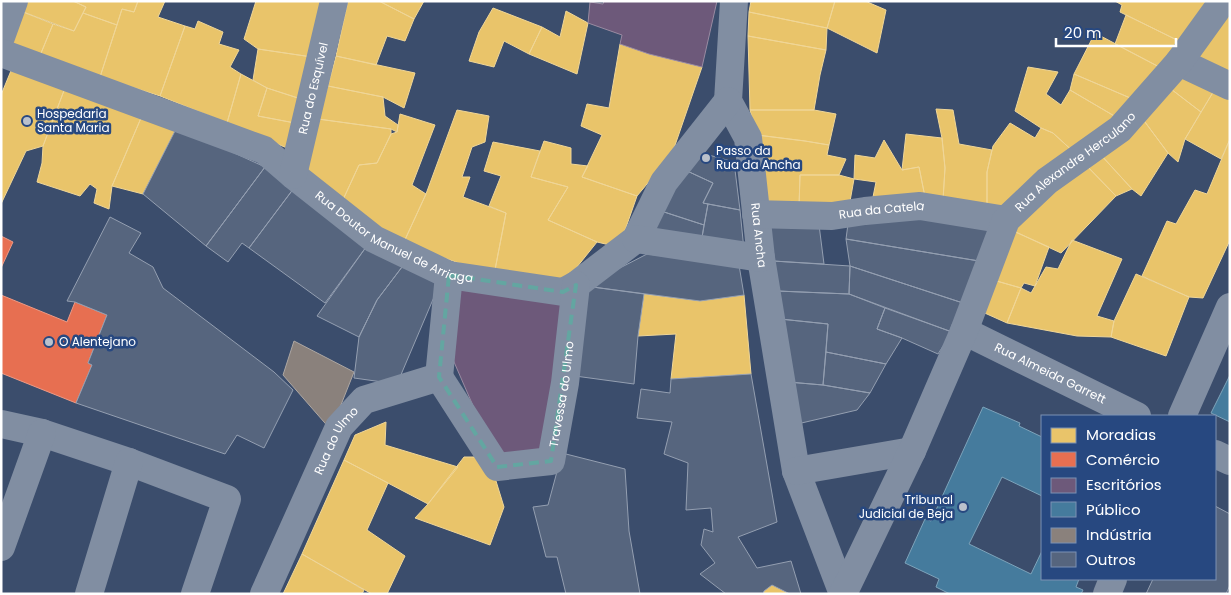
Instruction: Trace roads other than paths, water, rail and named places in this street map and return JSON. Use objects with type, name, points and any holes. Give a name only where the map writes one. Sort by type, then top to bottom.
[{"type":"street","points":[[2,50],[14,1]]},
{"type":"street","name":"Rua do Esquível","points":[[293,175],[334,1]]},
{"type":"street","points":[[728,101],[734,1]]},
{"type":"street","name":"Rua Alexandre Herculano","points":[[843,594],[912,451],[964,331],[1006,220],[1047,181],[1120,129],[1179,62],[1223,1]]},
{"type":"street","name":"Rua Doutor Manuel de Arriaga","points":[[2,50],[264,150],[374,239],[448,275],[563,292],[576,286],[636,239],[664,182],[728,101]]},
{"type":"street","points":[[1179,62],[1230,86]]},
{"type":"street","name":"Rua Ancha","points":[[728,101],[748,138],[761,258],[796,471]]},
{"type":"street","name":"Rua da Catela","points":[[756,214],[832,216],[920,206],[1006,220]]},
{"type":"street","points":[[636,239],[761,258]]},
{"type":"street","points":[[439,377],[448,275]]},
{"type":"street","name":"Travessa do Ulmo","points":[[439,377],[498,467],[551,461],[565,383],[576,286]]},
{"type":"street","points":[[1182,415],[1230,307]]},
{"type":"street","name":"Rua Almeida Garrett","points":[[964,331],[1135,415]]},
{"type":"street","name":"Rua do Ulmo","points":[[264,594],[339,427],[364,400],[439,377]]},
{"type":"street","points":[[1,424],[42,433],[129,462],[227,499],[195,594]]},
{"type":"street","points":[[1,547],[42,433]]},
{"type":"street","points":[[796,471],[912,451]]},
{"type":"street","points":[[1216,454],[1230,461]]},
{"type":"street","points":[[89,594],[129,462]]},
{"type":"street","name":"Rua Alexandre Herculano","points":[[796,471],[843,594]]},
{"type":"street","points":[[1106,594],[1113,580]]},
{"type":"place","name":"Hospedaria Santa Maria","points":[[27,121]]},
{"type":"place","name":"Passo da Rua da Ancha","points":[[706,158]]},
{"type":"place","name":"O Alentejano","points":[[49,342]]},
{"type":"place","name":"Tribunal Judicial de Beja","points":[[963,507]]}]
